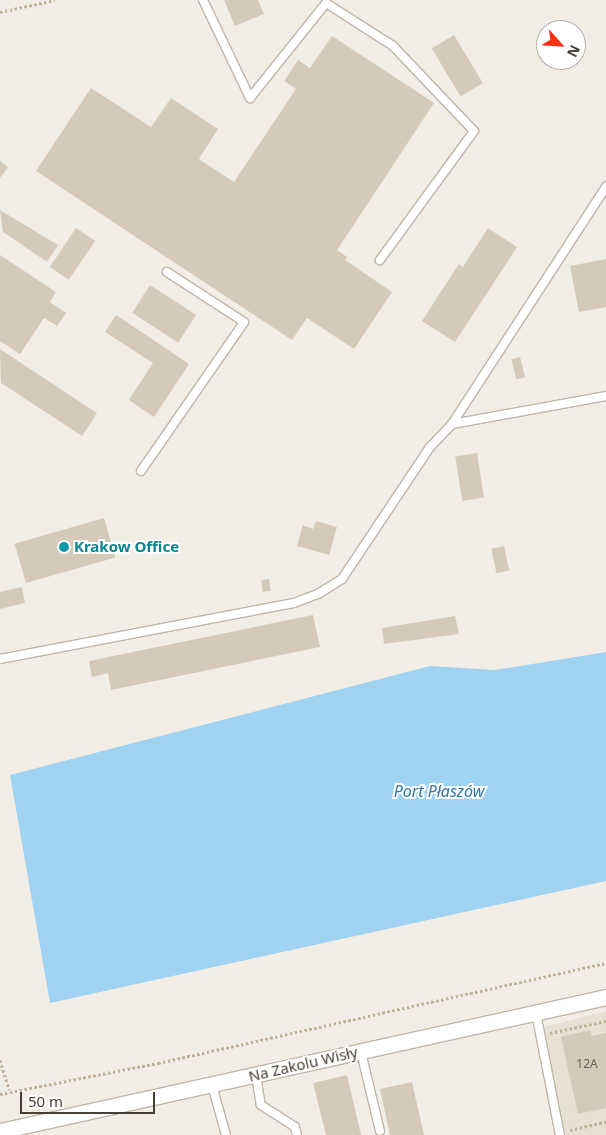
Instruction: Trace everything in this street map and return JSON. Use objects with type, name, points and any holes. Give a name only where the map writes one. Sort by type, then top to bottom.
[{"type":"street","name":"Na Zakolu Wisły","points":[[0,1132],[606,997]]},
{"type":"lane","points":[[203,0],[250,98],[326,3],[393,46],[474,131],[380,260]]},
{"type":"lane","points":[[0,660],[294,604],[318,594],[342,579],[430,447],[452,424],[606,187]]},
{"type":"lane","points":[[141,471],[244,322],[166,272]]},
{"type":"lane","points":[[452,424],[606,396]]},
{"type":"lane","points":[[536,1013],[560,1134]]},
{"type":"lane","points":[[361,1052],[380,1131]]},
{"type":"lane","points":[[256,1075],[261,1105],[295,1127],[297,1135]]},
{"type":"lane","points":[[212,1085],[226,1135]]},
{"type":"path","points":[[0,12],[55,0]]},
{"type":"path","points":[[0,1094],[9,1090],[25,1090],[158,1063],[606,963]]},
{"type":"path","points":[[540,1035],[606,1021]]},
{"type":"path","points":[[0,1060],[9,1090]]},
{"type":"path","points":[[560,1134],[606,1122]]},
{"type":"shaded area","points":[[606,1011],[606,1135],[556,1135],[536,1029]]},
{"type":"water","name":"Port Płaszów","points":[[606,652],[606,881],[50,1003],[10,775],[430,666],[495,670]]},
{"type":"building","points":[[224,0],[258,0],[264,14],[235,26]]},
{"type":"building","points":[[454,35],[483,83],[461,96],[432,48]]},
{"type":"building","points":[[332,36],[434,103],[337,250],[347,257],[345,260],[392,292],[354,349],[307,318],[292,340],[36,171],[91,88],[151,127],[171,98],[218,129],[199,159],[234,182],[296,89],[284,81],[298,60],[310,68]]},
{"type":"building","points":[[0,161],[8,167],[0,178]]},
{"type":"building","points":[[0,210],[58,245],[47,262],[3,232]]},
{"type":"building","points":[[76,228],[95,241],[69,280],[50,267]]},
{"type":"building","points":[[488,228],[517,247],[455,342],[422,321],[459,264],[463,267]]},
{"type":"building","points":[[0,255],[56,292],[50,302],[66,313],[57,326],[44,318],[20,354],[0,341]]},
{"type":"building","points":[[606,259],[606,307],[579,312],[570,266]]},
{"type":"building","points":[[150,285],[196,315],[178,343],[132,313]]},
{"type":"building","points":[[116,315],[189,364],[154,417],[129,400],[153,363],[105,332]]},
{"type":"building","points":[[0,349],[97,413],[82,436],[1,383]]},
{"type":"building","points":[[520,357],[525,377],[516,380],[511,359]]},
{"type":"building","points":[[477,453],[484,497],[462,501],[455,456]]},
{"type":"building","name":"Krakow Office","points":[[104,518],[115,557],[26,583],[15,544]]},
{"type":"building","points":[[316,521],[337,527],[329,555],[297,546],[303,525],[313,529]]},
{"type":"building","points":[[504,546],[509,570],[496,573],[491,549]]},
{"type":"building","points":[[269,579],[271,591],[263,592],[261,580]]},
{"type":"building","points":[[22,587],[25,603],[0,609],[0,592]]},
{"type":"building","points":[[313,615],[320,647],[111,690],[108,673],[92,677],[89,661]]},
{"type":"building","points":[[455,616],[459,634],[384,644],[382,628]]},
{"type":"building","points":[[590,1030],[592,1036],[606,1033],[606,1108],[578,1114],[561,1037]]},
{"type":"building","points":[[347,1075],[361,1135],[326,1135],[313,1083]]},
{"type":"building","points":[[412,1082],[424,1135],[390,1135],[380,1089]]},
{"type":"place","name":"Krakow Office","points":[[64,547]]}]
